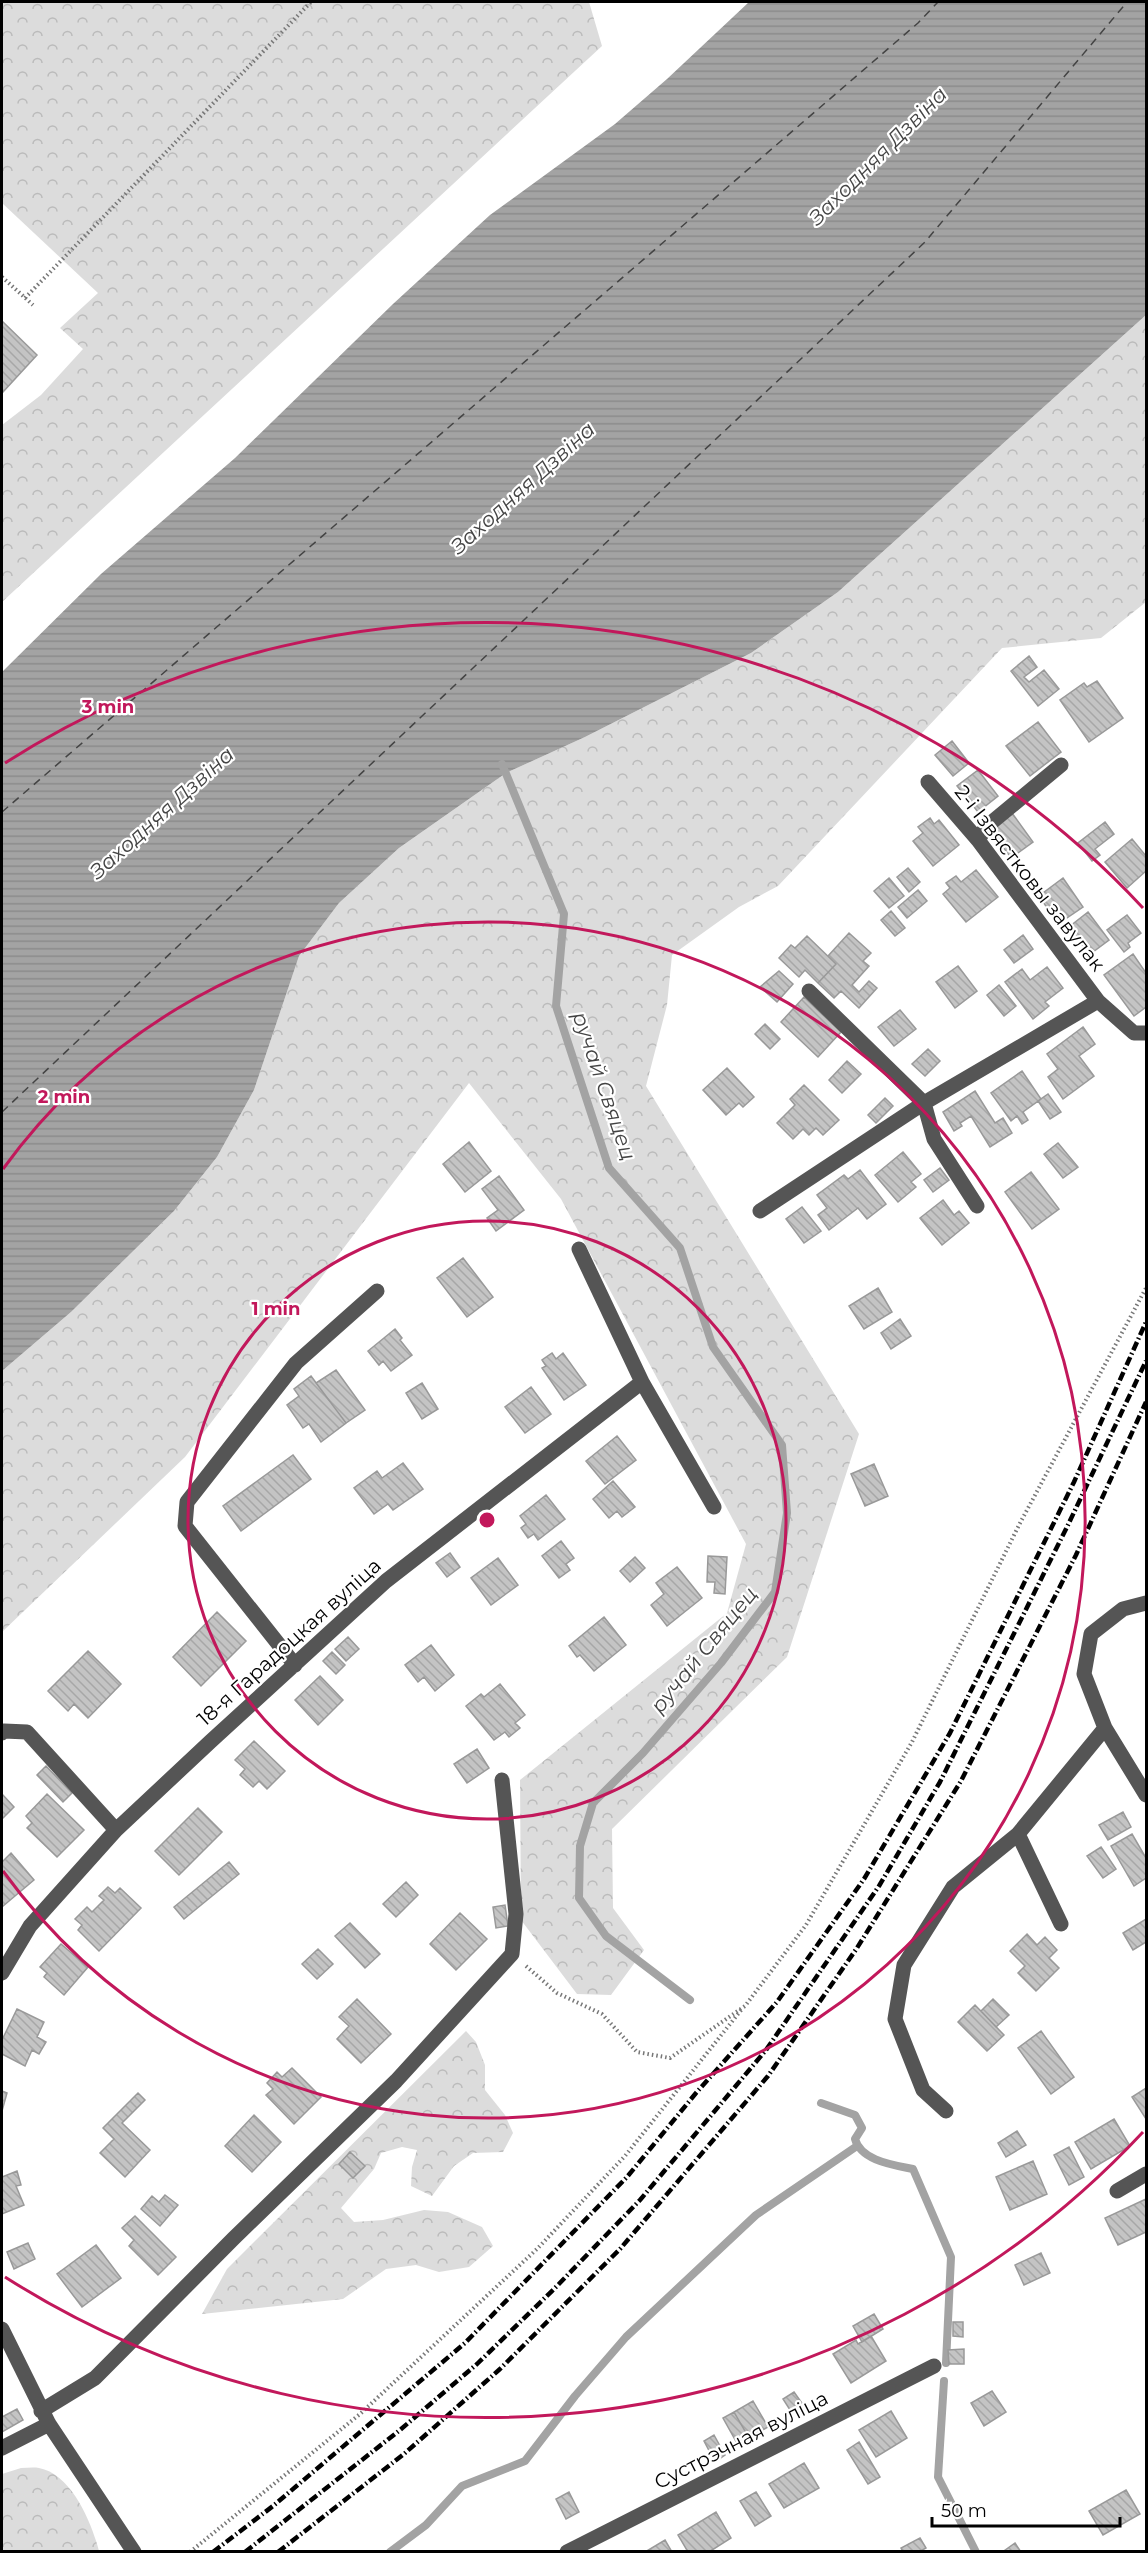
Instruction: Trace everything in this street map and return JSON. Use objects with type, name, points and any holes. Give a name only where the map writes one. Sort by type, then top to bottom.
[{"type":"street","points":[[978,840],[986,827],[1061,765]]},
{"type":"street","name":"2-і Ізвястковы завулак","points":[[928,782],[978,840],[1098,1001],[1134,1033],[1146,1033]]},
{"type":"street","points":[[809,991],[924,1103],[934,1139],[977,1206]]},
{"type":"street","points":[[760,1211],[924,1103],[1098,1001]]},
{"type":"street","points":[[579,1249],[642,1382],[714,1508]]},
{"type":"street","points":[[295,1665],[185,1526],[187,1502],[296,1363],[377,1290]]},
{"type":"street","name":"18-я Гарадоцкая вуліца","points":[[2,1973],[30,1926],[116,1830],[386,1581],[642,1382]]},
{"type":"street","points":[[1146,1603],[1123,1609],[1091,1634],[1084,1674],[1105,1728],[1146,1795]]},
{"type":"street","points":[[946,2111],[923,2090],[895,2019],[904,1965],[953,1887],[1018,1834],[1105,1728]]},
{"type":"street","points":[[2,1732],[27,1732],[116,1830]]},
{"type":"street","points":[[2,2448],[95,2378],[234,2238],[396,2081],[512,1954],[516,1914],[502,1780]]},
{"type":"street","points":[[1018,1834],[1061,1924]]},
{"type":"street","points":[[1117,2192],[1146,2174]]},
{"type":"street","points":[[2,2329],[45,2417],[134,2552]]},
{"type":"street","name":"Сустрэчная вуліца","points":[[567,2552],[934,2366]]},
{"type":"path","points":[[25,298],[311,2]]},
{"type":"path","points":[[2,277],[33,305]]},
{"type":"path","points":[[190,2552],[360,2414],[537,2248],[625,2156],[745,2006],[806,1925],[912,1742],[1019,1525],[1146,1288]]},
{"type":"path","points":[[512,1954],[557,1993],[602,2014],[637,2052],[670,2058],[745,2006]]},
{"type":"green space","points":[[2,2],[589,2],[602,46],[2,602],[2,425],[41,395],[83,349],[60,328],[98,293],[2,203]]},
{"type":"green space","points":[[1146,315],[1146,602],[1101,638],[1002,648],[778,886],[739,907],[672,955],[667,1005],[646,1086],[859,1434],[787,1657],[612,1829],[613,1908],[644,1950],[611,1995],[577,1994],[521,1920],[520,1780],[727,1613],[746,1544],[561,1199],[469,1083],[185,1457],[2,1632],[2,1371],[71,1312],[174,1211],[217,1157],[254,1090],[299,956],[339,903],[399,848],[506,773],[585,737],[751,653],[838,592]]},
{"type":"green space","points":[[466,2031],[476,2042],[485,2065],[485,2090],[505,2115],[513,2133],[503,2152],[473,2153],[454,2166],[432,2196],[411,2186],[412,2167],[417,2150],[402,2147],[381,2153],[374,2169],[341,2208],[354,2222],[383,2220],[424,2210],[448,2212],[482,2227],[493,2246],[469,2267],[439,2272],[416,2265],[386,2269],[343,2299],[202,2314],[227,2269]]},
{"type":"green space","points":[[21,2468],[39,2468],[51,2472],[71,2490],[86,2514],[99,2551],[2,2551],[2,2474]]},
{"type":"water","name":"Заходняя Дзвіна","points":[[749,2],[1146,2],[1146,315],[838,592],[751,653],[585,737],[506,773],[399,848],[339,903],[299,956],[254,1090],[217,1157],[174,1211],[71,1312],[2,1371],[2,672],[101,574],[235,458],[393,304],[490,215],[615,124]]},
{"type":"building","points":[[2,321],[37,355],[2,393]]},
{"type":"building","points":[[1029,656],[1037,667],[1024,677],[1029,682],[1044,670],[1059,689],[1038,706],[1011,671]]},
{"type":"building","points":[[1097,681],[1123,718],[1089,742],[1060,700],[1084,683],[1087,687]]},
{"type":"building","points":[[1038,722],[1061,752],[1030,776],[1006,746]]},
{"type":"building","points":[[952,741],[969,763],[953,776],[935,755]]},
{"type":"building","points":[[978,770],[998,796],[978,812],[957,786]]},
{"type":"building","points":[[1012,813],[1033,842],[1011,858],[990,829]]},
{"type":"building","points":[[930,818],[934,824],[939,820],[959,845],[933,866],[913,841],[923,833],[918,827]]},
{"type":"building","points":[[1105,822],[1114,834],[1095,849],[1100,855],[1092,861],[1078,843]]},
{"type":"building","points":[[1132,839],[1146,856],[1146,871],[1127,888],[1105,862]]},
{"type":"building","points":[[908,868],[920,882],[909,892],[897,877]]},
{"type":"building","points":[[976,870],[998,897],[966,922],[943,894],[950,888],[946,883],[956,876],[961,882]]},
{"type":"building","points":[[889,878],[904,896],[889,908],[874,891]]},
{"type":"building","points":[[1063,878],[1083,907],[1058,924],[1039,896]]},
{"type":"building","points":[[918,890],[927,901],[907,918],[898,907]]},
{"type":"building","points":[[891,911],[905,928],[895,936],[881,920]]},
{"type":"building","points":[[1088,912],[1109,940],[1089,955],[1069,927]]},
{"type":"building","points":[[1127,915],[1141,933],[1128,943],[1130,947],[1124,952],[1107,930]]},
{"type":"building","points":[[849,933],[871,953],[863,961],[869,966],[852,985],[859,992],[869,981],[877,988],[859,1008],[841,991],[834,998],[818,983],[836,964],[828,956]]},
{"type":"building","points":[[1023,935],[1033,949],[1014,963],[1004,950]]},
{"type":"building","points":[[807,936],[836,964],[818,983],[805,970],[799,977],[779,958],[791,945],[795,948]]},
{"type":"building","points":[[1133,954],[1146,973],[1146,1007],[1134,1016],[1104,975]]},
{"type":"building","points":[[958,966],[977,991],[955,1008],[936,982]]},
{"type":"building","points":[[1047,967],[1063,988],[1045,1002],[1049,1006],[1033,1019],[1005,982],[1022,969],[1030,980]]},
{"type":"building","points":[[779,971],[793,984],[777,1002],[760,987]]},
{"type":"building","points":[[999,985],[1016,1006],[1004,1016],[987,995]]},
{"type":"building","points":[[804,997],[841,1032],[818,1057],[781,1022]]},
{"type":"building","points":[[900,1010],[916,1029],[894,1046],[878,1027]]},
{"type":"building","points":[[765,1024],[780,1039],[770,1049],[755,1034]]},
{"type":"building","points":[[1083,1027],[1095,1044],[1079,1056],[1094,1076],[1063,1099],[1048,1077],[1058,1069],[1047,1054]]},
{"type":"building","points":[[928,1049],[940,1061],[925,1076],[912,1064]]},
{"type":"building","points":[[847,1061],[861,1074],[842,1093],[829,1080]]},
{"type":"building","points":[[727,1068],[754,1097],[743,1107],[739,1103],[726,1115],[703,1090]]},
{"type":"building","points":[[1022,1071],[1041,1099],[1023,1112],[1028,1120],[1022,1124],[1017,1116],[1011,1121],[991,1093]]},
{"type":"building","points":[[804,1085],[839,1120],[823,1135],[816,1128],[809,1135],[803,1129],[793,1139],[777,1123],[795,1105],[790,1099]]},
{"type":"building","points":[[975,1091],[995,1123],[1003,1118],[1012,1133],[990,1147],[971,1116],[960,1123],[962,1126],[954,1131],[943,1112]]},
{"type":"building","points":[[1048,1094],[1061,1112],[1050,1119],[1038,1101]]},
{"type":"building","points":[[885,1098],[893,1106],[876,1123],[868,1115]]},
{"type":"building","points":[[469,1142],[491,1171],[465,1192],[443,1164]]},
{"type":"building","points":[[1058,1143],[1078,1167],[1063,1178],[1044,1154]]},
{"type":"building","points":[[903,1152],[921,1174],[911,1182],[916,1187],[898,1202],[875,1175]]},
{"type":"building","points":[[940,1168],[949,1180],[933,1192],[924,1180]]},
{"type":"building","points":[[860,1170],[886,1204],[867,1219],[858,1208],[829,1230],[818,1215],[827,1208],[817,1195],[844,1175],[848,1179]]},
{"type":"building","points":[[1031,1172],[1059,1209],[1032,1229],[1005,1192]]},
{"type":"building","points":[[499,1176],[524,1210],[496,1231],[487,1218],[498,1210],[482,1189]]},
{"type":"building","points":[[943,1200],[954,1215],[959,1211],[969,1223],[942,1245],[920,1218]]},
{"type":"building","points":[[802,1207],[821,1231],[804,1243],[786,1219]]},
{"type":"building","points":[[463,1258],[493,1297],[467,1317],[437,1278]]},
{"type":"building","points":[[878,1288],[892,1312],[864,1329],[849,1306]]},
{"type":"building","points":[[900,1319],[911,1336],[891,1349],[881,1333]]},
{"type":"building","points":[[395,1329],[402,1338],[400,1340],[412,1355],[391,1371],[383,1361],[379,1365],[368,1351]]},
{"type":"building","points":[[552,1353],[556,1359],[563,1353],[586,1385],[564,1400],[542,1368],[546,1366],[542,1360]]},
{"type":"building","points":[[336,1370],[365,1410],[346,1423],[316,1383]]},
{"type":"building","points":[[311,1376],[346,1423],[321,1442],[309,1424],[303,1428],[287,1405],[299,1396],[294,1389]]},
{"type":"building","points":[[422,1383],[438,1409],[422,1419],[406,1393]]},
{"type":"building","points":[[531,1387],[551,1414],[525,1433],[505,1407]]},
{"type":"building","points":[[617,1436],[636,1460],[605,1484],[586,1461]]},
{"type":"building","points":[[293,1455],[311,1479],[241,1531],[223,1506]]},
{"type":"building","points":[[403,1463],[423,1489],[393,1510],[388,1504],[374,1514],[354,1488],[377,1471],[382,1478]]},
{"type":"building","points":[[874,1464],[888,1496],[865,1506],[851,1474]]},
{"type":"building","points":[[613,1481],[635,1507],[622,1517],[617,1511],[609,1518],[593,1499]]},
{"type":"building","points":[[546,1495],[565,1519],[538,1540],[534,1534],[528,1538],[521,1528],[526,1524],[520,1516]]},
{"type":"building","points":[[561,1541],[574,1558],[566,1564],[570,1570],[559,1578],[542,1556]]},
{"type":"building","points":[[450,1553],[460,1567],[447,1577],[436,1563]]},
{"type":"building","points":[[708,1556],[727,1557],[725,1594],[714,1593],[715,1582],[707,1582]]},
{"type":"building","points":[[635,1557],[645,1568],[630,1582],[620,1571]]},
{"type":"building","points":[[498,1558],[518,1585],[491,1605],[471,1578]]},
{"type":"building","points":[[677,1567],[702,1598],[667,1626],[651,1605],[664,1594],[656,1583]]},
{"type":"building","points":[[217,1612],[246,1641],[201,1686],[173,1657]]},
{"type":"building","points":[[604,1617],[626,1645],[594,1671],[580,1655],[577,1657],[569,1646]]},
{"type":"building","points":[[348,1637],[359,1649],[346,1661],[335,1649]]},
{"type":"building","points":[[431,1645],[454,1675],[435,1691],[424,1677],[418,1682],[405,1665]]},
{"type":"building","points":[[88,1651],[121,1684],[88,1718],[74,1704],[68,1711],[48,1691]]},
{"type":"building","points":[[332,1652],[345,1665],[336,1674],[323,1661]]},
{"type":"building","points":[[320,1676],[343,1700],[318,1725],[295,1700]]},
{"type":"building","points":[[500,1684],[525,1715],[515,1723],[520,1728],[509,1737],[505,1732],[494,1740],[466,1706],[481,1694],[484,1697]]},
{"type":"building","points":[[254,1741],[285,1771],[267,1789],[259,1781],[253,1787],[240,1775],[245,1769],[235,1760]]},
{"type":"building","points":[[477,1749],[489,1768],[467,1783],[454,1764]]},
{"type":"building","points":[[46,1766],[72,1793],[63,1802],[37,1775]]},
{"type":"building","points":[[2,1794],[14,1807],[2,1819]]},
{"type":"building","points":[[47,1794],[84,1830],[57,1857],[27,1828],[32,1823],[26,1816]]},
{"type":"building","points":[[198,1808],[222,1832],[179,1875],[155,1851]]},
{"type":"building","points":[[1123,1812],[1131,1827],[1108,1840],[1099,1825]]},
{"type":"building","points":[[1132,1834],[1146,1858],[1146,1878],[1134,1886],[1111,1846]]},
{"type":"building","points":[[1101,1847],[1116,1869],[1103,1878],[1087,1856]]},
{"type":"building","points":[[11,1853],[34,1880],[2,1907],[2,1862]]},
{"type":"building","points":[[229,1862],[239,1874],[184,1919],[174,1907]]},
{"type":"building","points":[[406,1882],[418,1895],[396,1917],[383,1904]]},
{"type":"building","points":[[108,1887],[115,1893],[120,1888],[141,1908],[99,1951],[78,1930],[82,1925],[75,1919],[87,1907],[92,1912],[104,1900],[99,1896]]},
{"type":"building","points":[[505,1905],[508,1926],[496,1928],[493,1907]]},
{"type":"building","points":[[460,1913],[487,1939],[456,1970],[430,1944]]},
{"type":"building","points":[[1146,1919],[1146,1942],[1133,1950],[1123,1933]]},
{"type":"building","points":[[350,1923],[380,1954],[365,1968],[335,1936]]},
{"type":"building","points":[[1027,1934],[1037,1945],[1045,1937],[1057,1950],[1049,1958],[1059,1968],[1036,1991],[1018,1973],[1025,1966],[1010,1951]]},
{"type":"building","points":[[61,1944],[88,1967],[64,1995],[44,1977],[47,1973],[40,1967]]},
{"type":"building","points":[[318,1949],[333,1964],[317,1979],[302,1964]]},
{"type":"building","points":[[357,1999],[391,2034],[361,2063],[337,2039],[349,2026],[339,2017]]},
{"type":"building","points":[[993,1999],[1009,2015],[996,2027],[981,2011]]},
{"type":"building","points":[[975,2005],[1004,2035],[987,2051],[958,2022]]},
{"type":"building","points":[[17,2009],[44,2022],[37,2037],[46,2042],[39,2054],[32,2050],[25,2066],[2,2054],[2,2040]]},
{"type":"building","points":[[1041,2031],[1074,2077],[1051,2094],[1018,2048]]},
{"type":"building","points":[[292,2068],[321,2097],[294,2124],[266,2095],[273,2089],[267,2083],[277,2072],[282,2077]]},
{"type":"building","points":[[1146,2088],[1146,2119],[1132,2097]]},
{"type":"building","points":[[2,2091],[7,2093],[2,2111]]},
{"type":"building","points":[[138,2093],[145,2100],[122,2123],[150,2150],[125,2177],[100,2153],[114,2139],[103,2128]]},
{"type":"building","points":[[254,2115],[281,2142],[252,2172],[225,2146]]},
{"type":"building","points":[[1114,2119],[1130,2146],[1091,2169],[1075,2142]]},
{"type":"building","points":[[1017,2131],[1026,2145],[1006,2157],[998,2143]]},
{"type":"building","points":[[1069,2147],[1084,2177],[1069,2185],[1054,2155]]},
{"type":"building","points":[[350,2152],[365,2166],[353,2178],[339,2164]]},
{"type":"building","points":[[1033,2161],[1047,2194],[1010,2210],[996,2177]]},
{"type":"building","points":[[17,2171],[21,2185],[16,2186],[24,2205],[2,2214],[2,2177]]},
{"type":"building","points":[[165,2195],[178,2205],[160,2226],[141,2209],[152,2196],[159,2202]]},
{"type":"building","points":[[1146,2199],[1146,2232],[1118,2245],[1105,2218]]},
{"type":"building","points":[[135,2216],[176,2257],[158,2275],[129,2246],[134,2240],[122,2228]]},
{"type":"building","points":[[28,2243],[35,2259],[14,2269],[7,2252]]},
{"type":"building","points":[[96,2245],[121,2278],[82,2307],[57,2274]]},
{"type":"building","points":[[1041,2253],[1050,2273],[1024,2285],[1015,2265]]},
{"type":"building","points":[[874,2314],[883,2329],[862,2342],[853,2326]]},
{"type":"building","points":[[953,2322],[963,2322],[963,2337],[953,2336]]},
{"type":"building","points":[[871,2336],[886,2361],[851,2383],[833,2354],[856,2340],[858,2344]]},
{"type":"building","points":[[964,2349],[964,2364],[949,2364],[948,2350]]},
{"type":"building","points":[[992,2391],[1006,2412],[984,2426],[971,2403]]},
{"type":"building","points":[[794,2392],[804,2406],[792,2413],[783,2399]]},
{"type":"building","points":[[753,2401],[768,2427],[749,2438],[734,2412]]},
{"type":"building","points":[[17,2409],[23,2420],[2,2432],[2,2417]]},
{"type":"building","points":[[891,2411],[907,2438],[876,2457],[859,2430]]},
{"type":"building","points":[[734,2412],[749,2438],[738,2445],[723,2418]]},
{"type":"building","points":[[714,2435],[725,2455],[715,2462],[704,2441]]},
{"type":"building","points":[[859,2442],[880,2477],[868,2484],[847,2450]]},
{"type":"building","points":[[804,2463],[819,2488],[784,2508],[769,2484]]},
{"type":"building","points":[[1126,2490],[1140,2514],[1103,2535],[1089,2511]]},
{"type":"building","points":[[569,2492],[579,2512],[566,2519],[556,2499]]},
{"type":"building","points":[[756,2492],[771,2516],[755,2526],[740,2501]]},
{"type":"building","points":[[716,2512],[731,2538],[709,2552],[688,2552],[678,2535]]},
{"type":"building","points":[[920,2538],[926,2548],[919,2552],[903,2552],[901,2548]]},
{"type":"building","points":[[665,2540],[672,2552],[645,2552]]},
{"type":"building","points":[[1015,2543],[1021,2552],[1004,2552],[1004,2551]]},
{"type":"waterway","name":"ручай Свяцец","points":[[502,764],[564,914],[556,1006],[609,1168],[680,1248],[713,1347],[782,1445],[787,1513],[775,1592],[721,1663],[643,1753],[593,1803],[580,1846],[579,1898],[606,1936],[690,2000]]},
{"type":"waterway","name":"ручай Свяцец","points":[[821,2103],[855,2115],[862,2128],[855,2139],[864,2152],[879,2161],[913,2169],[951,2257],[946,2363]]},
{"type":"waterway","points":[[390,2552],[426,2525],[462,2486],[525,2461],[575,2396],[626,2337],[756,2215],[857,2146]]},
{"type":"waterway","name":"ручай Свяцец","points":[[944,2381],[938,2477],[976,2552]]},
{"type":"ferry route","points":[[2,812],[918,23],[938,2]]},
{"type":"ferry route","points":[[2,1112],[925,242],[1127,2]]},
{"type":"railway","points":[[213,2552],[273,2506],[465,2343],[627,2177],[696,2093],[777,2002],[864,1879],[950,1733],[1074,1482],[1146,1322]]},
{"type":"railway","points":[[245,2552],[400,2430],[477,2364],[640,2200],[766,2050],[879,1886],[940,1782],[1067,1527],[1146,1361]]},
{"type":"railway","points":[[278,2552],[404,2454],[500,2369],[620,2249],[768,2076],[857,1948],[961,1781],[1076,1555],[1146,1402]]}]
